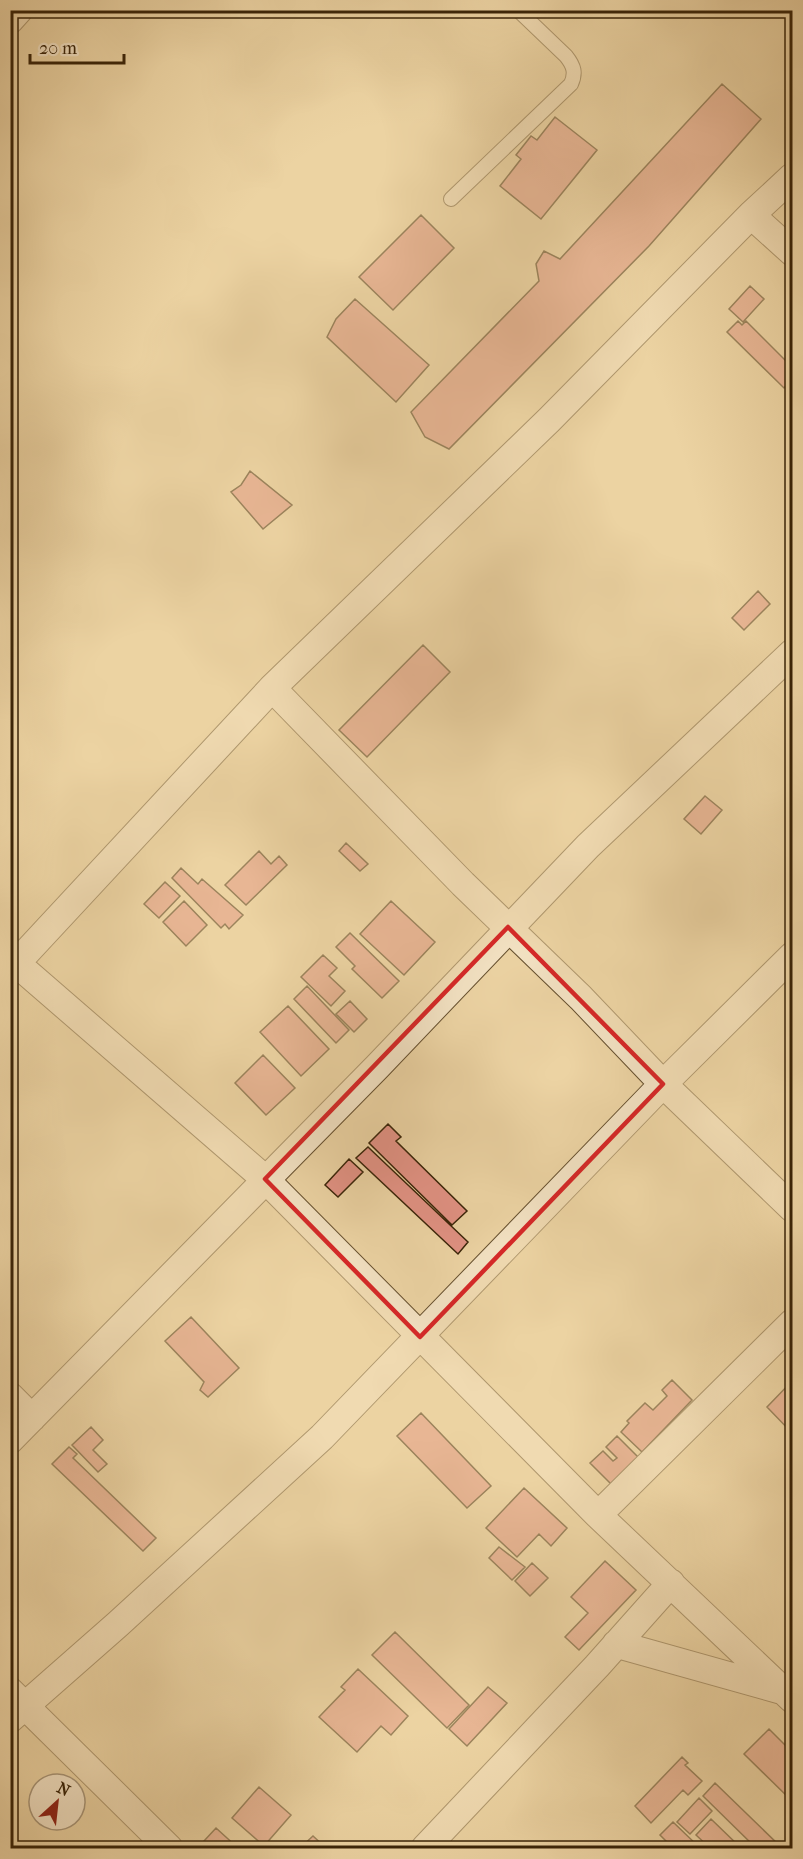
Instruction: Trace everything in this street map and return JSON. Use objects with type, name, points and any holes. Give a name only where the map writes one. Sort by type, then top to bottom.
[{"type":"street","points":[[10,20],[19,10]]},
{"type":"street","points":[[788,1695],[598,1515],[265,1179],[14,967],[272,688],[549,420],[751,215],[792,177]]},
{"type":"street","points":[[751,215],[792,252]]},
{"type":"street","points":[[10,1440],[377,1067],[508,927],[597,838],[792,653]]},
{"type":"street","points":[[272,688],[663,1084],[792,1208]]},
{"type":"street","points":[[169,1848],[15,1705],[118,1624],[322,1437],[663,1084],[792,956]]},
{"type":"street","points":[[598,1515],[792,1323]]},
{"type":"street","points":[[10,1396],[32,1418]]},
{"type":"street","points":[[425,1848],[671,1583]]},
{"type":"street","points":[[616,1644],[788,1695]]},
{"type":"lane","points":[[451,199],[571,84],[574,75],[573,64],[518,10]]},
{"type":"highlighted area","points":[[508,927],[663,1084],[420,1337],[265,1179]]},
{"type":"building","points":[[722,84],[761,119],[649,246],[449,449],[425,437],[411,412],[539,281],[536,264],[544,251],[560,259]]},
{"type":"building","points":[[555,117],[597,150],[541,219],[500,186],[521,159],[516,155],[531,136],[537,140]]},
{"type":"building","points":[[421,215],[454,248],[393,310],[359,277]]},
{"type":"building","points":[[750,286],[764,299],[743,322],[729,309]]},
{"type":"building","points":[[355,299],[429,365],[396,402],[327,337],[336,319]]},
{"type":"building","points":[[738,321],[742,325],[746,321],[792,367],[792,379],[784,388],[727,332]]},
{"type":"building","points":[[250,471],[292,505],[263,529],[231,492],[241,485]]},
{"type":"building","points":[[758,591],[770,604],[744,630],[732,618]]},
{"type":"building","points":[[423,645],[450,672],[367,757],[339,730]]},
{"type":"building","points":[[705,796],[722,810],[701,834],[684,819]]},
{"type":"building","points":[[346,843],[368,864],[360,871],[339,851]]},
{"type":"building","points":[[259,851],[271,864],[279,856],[287,865],[246,905],[225,885]]},
{"type":"building","points":[[181,868],[198,884],[202,879],[243,915],[229,929],[225,924],[221,928],[172,878]]},
{"type":"building","points":[[165,882],[180,896],[159,918],[144,904]]},
{"type":"building","points":[[184,901],[207,925],[186,946],[163,922]]},
{"type":"building","points":[[391,901],[435,942],[404,975],[360,934]]},
{"type":"building","points":[[350,933],[399,981],[382,998],[352,969],[355,966],[336,947]]},
{"type":"building","points":[[323,955],[337,968],[329,976],[345,991],[331,1006],[301,977]]},
{"type":"building","points":[[307,986],[349,1030],[336,1043],[294,999]]},
{"type":"building","points":[[350,1001],[367,1019],[354,1032],[336,1014]]},
{"type":"building","points":[[288,1006],[329,1049],[301,1076],[260,1032]]},
{"type":"building","points":[[263,1055],[295,1088],[266,1115],[235,1083]]},
{"type":"building","points":[[388,1124],[401,1137],[396,1141],[467,1211],[452,1225],[369,1143]]},
{"type":"building","points":[[368,1147],[468,1242],[458,1254],[356,1158]]},
{"type":"building","points":[[349,1159],[363,1172],[338,1197],[325,1185]]},
{"type":"building","points":[[191,1317],[239,1368],[208,1397],[200,1390],[204,1382],[165,1341]]},
{"type":"building","points":[[672,1380],[692,1400],[642,1452],[621,1432],[629,1423],[627,1421],[645,1403],[653,1410],[667,1396],[662,1390]]},
{"type":"building","points":[[792,1381],[792,1433],[767,1407]]},
{"type":"building","points":[[421,1413],[491,1486],[467,1508],[397,1436]]},
{"type":"building","points":[[91,1427],[103,1440],[93,1450],[107,1464],[98,1472],[72,1445]]},
{"type":"building","points":[[617,1436],[638,1457],[611,1484],[590,1463],[603,1451],[613,1461],[617,1458],[606,1447]]},
{"type":"building","points":[[69,1447],[77,1454],[73,1458],[156,1538],[143,1551],[52,1464]]},
{"type":"building","points":[[524,1488],[567,1528],[551,1546],[539,1534],[517,1557],[486,1528]]},
{"type":"building","points":[[499,1547],[525,1567],[512,1580],[489,1558]]},
{"type":"building","points":[[605,1561],[636,1590],[579,1650],[565,1637],[588,1613],[571,1597]]},
{"type":"building","points":[[532,1563],[548,1578],[530,1596],[515,1581]]},
{"type":"building","points":[[395,1632],[469,1705],[447,1728],[372,1655]]},
{"type":"building","points":[[358,1669],[408,1716],[391,1735],[381,1726],[357,1752],[319,1717],[345,1690],[341,1687]]},
{"type":"building","points":[[488,1687],[507,1703],[467,1746],[449,1729]]},
{"type":"building","points":[[769,1729],[792,1752],[792,1801],[744,1754]]},
{"type":"building","points":[[682,1757],[688,1763],[685,1765],[702,1781],[688,1795],[683,1790],[651,1823],[635,1806]]},
{"type":"building","points":[[715,1783],[782,1848],[756,1848],[703,1796]]},
{"type":"building","points":[[259,1787],[291,1815],[264,1846],[232,1818]]},
{"type":"building","points":[[699,1798],[712,1811],[690,1834],[677,1822]]},
{"type":"building","points":[[711,1819],[741,1848],[710,1848],[696,1835]]},
{"type":"building","points":[[673,1822],[700,1848],[673,1848],[660,1835]]},
{"type":"building","points":[[216,1828],[238,1848],[212,1848],[204,1841]]},
{"type":"building","points":[[313,1836],[326,1848],[300,1848]]}]
